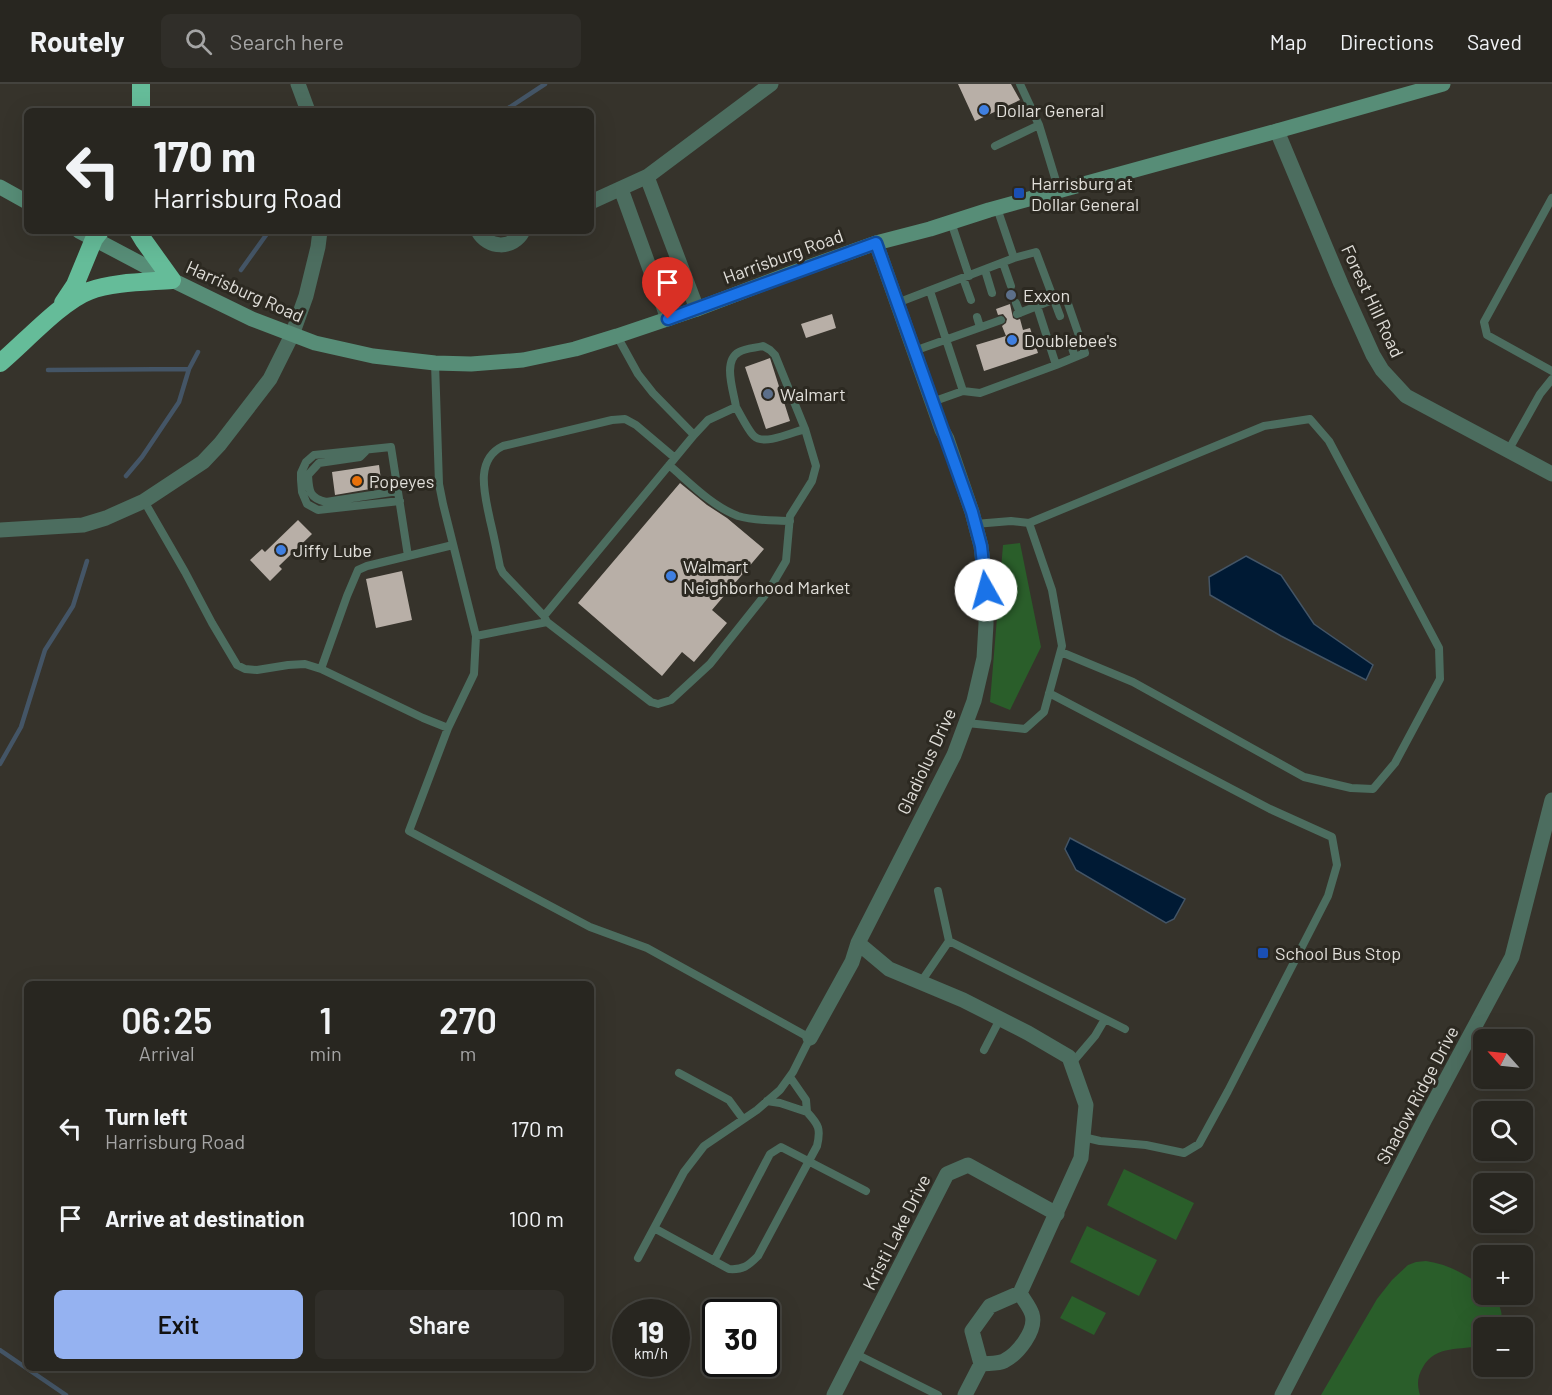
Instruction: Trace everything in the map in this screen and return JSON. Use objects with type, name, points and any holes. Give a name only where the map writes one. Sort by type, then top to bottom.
[{"type":"highway","points":[[141,84],[141,108]]},
{"type":"highway","points":[[54,314],[75,285],[91,234]]},
{"type":"highway","points":[[140,234],[172,280]]},
{"type":"highway","points":[[0,363],[54,314],[88,291],[172,280]]},
{"type":"main road","name":"Harrisburg Road","points":[[91,234],[172,280],[252,319],[315,343],[373,356],[435,363],[471,364],[523,360],[575,349],[617,336],[876,243],[1277,131],[1412,88],[1443,84]]},
{"type":"main road","points":[[0,187],[24,200]]},
{"type":"street","points":[[298,84],[307,108]]},
{"type":"street","points":[[594,201],[647,177],[771,84]]},
{"type":"street","name":"Forest Hill Road","points":[[1277,131],[1373,356],[1382,370],[1406,396],[1552,474]]},
{"type":"street","points":[[647,177],[697,309]]},
{"type":"street","points":[[621,189],[668,319]]},
{"type":"street","points":[[0,530],[83,525],[106,518],[144,501],[203,462],[220,444],[270,379],[292,335],[306,296],[320,234]]},
{"type":"street","points":[[480,234],[484,240],[499,246],[514,242],[521,234]]},
{"type":"street","name":"Gladiolus Drive","points":[[810,1038],[852,962],[858,943],[954,755],[967,723],[979,681],[985,647],[986,590],[981,546],[947,439],[876,243]]},
{"type":"street","name":"Shadow Ridge Drive","points":[[1282,1395],[1512,957],[1552,800]]},
{"type":"street","points":[[858,943],[889,969],[963,1000],[1069,1058],[1086,1105],[1082,1158],[1020,1293],[990,1306],[972,1331],[981,1364],[964,1395]]},
{"type":"street","name":"Kristi Lake Drive","points":[[834,1395],[947,1174],[968,1165],[1057,1214]]},
{"type":"street","points":[[981,1364],[1003,1362],[1025,1341],[1031,1329],[1032,1315],[1020,1293]]},
{"type":"lane","points":[[1020,84],[1040,125],[1059,191]]},
{"type":"lane","points":[[995,146],[1040,125]]},
{"type":"lane","points":[[1552,198],[1484,322],[1487,335],[1552,371]]},
{"type":"lane","points":[[997,208],[1014,258]]},
{"type":"lane","points":[[951,222],[971,300]]},
{"type":"lane","points":[[897,303],[1014,258],[1036,252],[1060,316]]},
{"type":"lane","points":[[1003,263],[1011,286]]},
{"type":"lane","points":[[985,270],[992,292]]},
{"type":"lane","points":[[930,291],[963,391]]},
{"type":"lane","points":[[932,402],[963,391],[980,393],[1085,353],[1065,295],[1018,313],[1016,303]]},
{"type":"lane","points":[[1037,306],[1056,365]]},
{"type":"lane","points":[[977,317],[980,327]]},
{"type":"lane","points":[[914,351],[1001,320]]},
{"type":"lane","points":[[617,336],[638,374],[694,435]]},
{"type":"lane","points":[[1069,339],[1075,357]]},
{"type":"lane","points":[[675,458],[636,425],[625,419],[612,420],[503,446],[495,450],[484,474],[484,488],[503,573],[546,619],[651,702],[658,704],[671,700],[710,664],[769,590],[786,561],[790,516],[812,481],[816,466],[805,429],[775,355],[763,346],[738,352],[732,359],[729,372],[736,407],[754,436],[761,440],[770,440],[805,429]]},
{"type":"lane","points":[[435,363],[439,484],[477,636],[474,674],[448,728],[409,831],[590,927],[647,948],[810,1038],[790,1077],[780,1090],[704,1146],[684,1172],[638,1258]]},
{"type":"lane","points":[[1508,451],[1540,394],[1552,379]]},
{"type":"lane","points":[[477,636],[546,619],[694,435],[708,420],[736,407]]},
{"type":"lane","points":[[975,524],[1011,520],[1029,523],[1264,426],[1310,419],[1329,441],[1439,648],[1440,679],[1395,763],[1373,789],[1351,788],[1304,777],[1133,682],[1061,652]]},
{"type":"lane","points":[[399,501],[318,510],[307,504],[302,492],[301,473],[306,462],[314,455],[391,447],[408,556]]},
{"type":"lane","points":[[367,450],[360,457],[319,463],[308,475],[311,494],[318,500],[326,502],[398,491]]},
{"type":"lane","points":[[669,465],[710,500],[738,515],[751,519],[790,521]]},
{"type":"lane","points":[[144,501],[237,664],[245,669],[257,670],[305,664],[321,669],[448,728]]},
{"type":"lane","points":[[967,723],[1024,729],[1044,712],[1062,646],[1052,590],[1029,523]]},
{"type":"lane","points":[[321,669],[358,570],[453,545]]},
{"type":"lane","points":[[1049,693],[1270,809],[1332,837],[1337,865],[1328,896],[1199,1144],[1184,1153],[1146,1145],[1083,1137]]},
{"type":"lane","points":[[921,982],[949,941],[938,891]]},
{"type":"lane","points":[[949,941],[1125,1029]]},
{"type":"lane","points":[[984,1050],[1000,1019]]},
{"type":"lane","points":[[1071,1064],[1095,1036],[1105,1019]]},
{"type":"lane","points":[[679,1073],[729,1100],[743,1119]]},
{"type":"lane","points":[[790,1077],[806,1100],[807,1112]]},
{"type":"lane","points":[[654,1228],[729,1269],[739,1270],[758,1256],[817,1146],[820,1135],[817,1123],[807,1112],[780,1102],[768,1101]]},
{"type":"lane","points":[[714,1261],[770,1154],[781,1147],[866,1191]]},
{"type":"lane","points":[[856,1354],[938,1395]]},
{"type":"green space","points":[[1020,543],[1041,647],[1010,710],[990,702],[1003,545]]},
{"type":"green space","points":[[1124,1169],[1194,1203],[1176,1240],[1107,1205]]},
{"type":"green space","points":[[1087,1226],[1157,1260],[1139,1296],[1070,1262]]},
{"type":"green space","points":[[1416,1262],[1441,1264],[1470,1278],[1473,1280],[1473,1305],[1498,1305],[1502,1317],[1473,1317],[1473,1347],[1442,1352],[1428,1360],[1419,1378],[1420,1395],[1321,1395],[1377,1299],[1392,1280],[1408,1265]]},
{"type":"green space","points":[[1072,1296],[1106,1313],[1094,1335],[1060,1318]]},
{"type":"water","points":[[1246,556],[1281,575],[1314,624],[1373,665],[1366,680],[1281,636],[1210,595],[1209,577]]},
{"type":"water","points":[[1070,838],[1185,899],[1174,919],[1166,923],[1076,870],[1065,849]]},
{"type":"building","name":"Dollar General","points":[[958,84],[1011,84],[1020,100],[975,121]]},
{"type":"building","name":"Doublebee's","points":[[1010,304],[1013,318],[1020,319],[1023,330],[1030,328],[1038,353],[984,371],[976,345],[1006,336],[1002,326],[1007,319],[1003,314],[998,315],[996,309]]},
{"type":"building","points":[[832,314],[836,328],[806,338],[801,324]]},
{"type":"building","name":"Walmart","points":[[770,358],[790,421],[766,429],[745,367]]},
{"type":"building","name":"Popeyes","points":[[379,465],[382,487],[335,495],[332,472]]},
{"type":"building","name":"Walmart Neighborhood Market","points":[[680,483],[764,549],[712,610],[727,623],[694,662],[682,652],[662,676],[578,603]]},
{"type":"building","name":"Jiffy Lube","points":[[298,520],[312,534],[279,566],[282,569],[270,581],[250,560],[262,549],[265,552]]},
{"type":"building","points":[[402,571],[412,620],[376,628],[366,579]]},
{"type":"waterway","points":[[509,108],[545,84]]},
{"type":"waterway","points":[[241,270],[267,234]]},
{"type":"waterway","points":[[126,476],[142,457],[179,402],[189,369],[198,352]]},
{"type":"waterway","points":[[48,370],[189,369]]},
{"type":"waterway","points":[[0,764],[21,727],[45,650],[73,606],[87,561]]},
{"type":"waterway","points":[[0,1350],[24,1366]]},
{"type":"waterway","points":[[31,1371],[66,1395]]},
{"type":"place","name":"Dollar General","points":[[984,110]]},
{"type":"place","name":"Harrisburg at Dollar General","points":[[1019,193]]},
{"type":"place","name":"Exxon","points":[[1011,295]]},
{"type":"place","name":"Doublebee's","points":[[1012,340]]},
{"type":"place","name":"Walmart","points":[[768,394]]},
{"type":"place","name":"Popeyes","points":[[357,481]]},
{"type":"place","name":"Jiffy Lube","points":[[281,550]]},
{"type":"place","name":"Walmart Neighborhood Market","points":[[671,576]]},
{"type":"place","name":"School Bus Stop","points":[[1263,953]]},
{"type":"route","points":[[668,319],[876,243],[972,512],[981,546],[986,590]]}]
